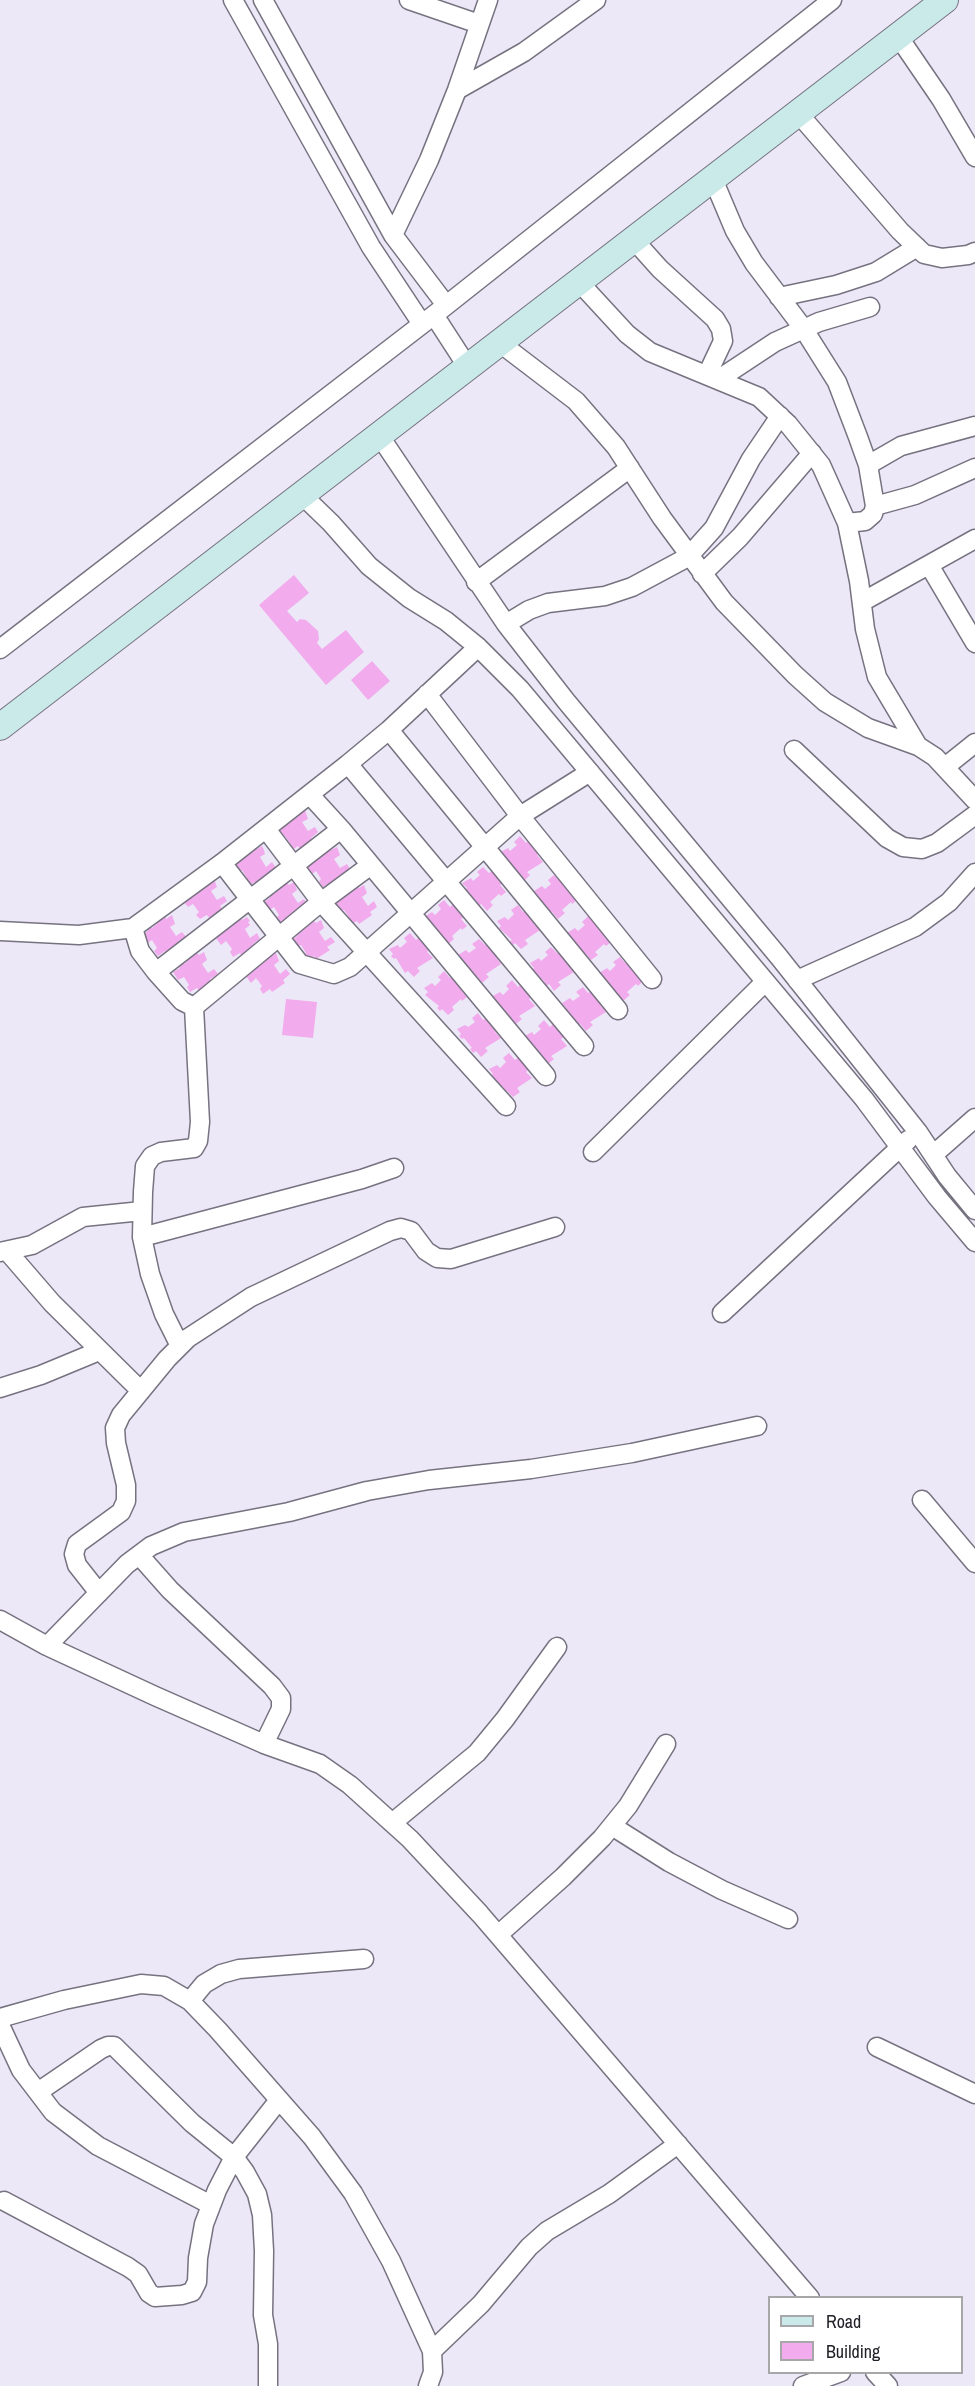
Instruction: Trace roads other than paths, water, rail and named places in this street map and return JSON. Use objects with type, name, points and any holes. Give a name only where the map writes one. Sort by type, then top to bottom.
[{"type":"street","points":[[234,0],[371,247],[434,315]]},
{"type":"street","points":[[263,0],[393,235],[434,315],[467,366]]},
{"type":"street","points":[[409,0],[479,24]]},
{"type":"street","points":[[393,235],[429,160],[457,90],[488,0]]},
{"type":"street","points":[[457,90],[524,52],[577,6],[596,0]]},
{"type":"street","points":[[0,649],[434,315],[832,0]]},
{"type":"street","points":[[0,727],[289,502],[302,495],[945,0]]},
{"type":"street","points":[[898,36],[941,99],[975,157]]},
{"type":"street","points":[[798,113],[900,231],[924,254],[942,258],[975,252]]},
{"type":"street","points":[[713,179],[735,231],[754,263],[803,328],[837,382],[868,465],[875,506],[873,514],[865,521],[847,523]]},
{"type":"street","points":[[634,240],[660,269],[715,319],[721,329],[723,341],[713,377]]},
{"type":"street","points":[[779,297],[836,285],[876,272],[917,247]]},
{"type":"street","points":[[579,282],[627,334],[650,352],[759,397],[780,416],[821,465],[847,523],[870,654],[877,677],[918,746]]},
{"type":"street","points":[[713,377],[803,328],[870,307]]},
{"type":"street","points":[[500,343],[576,401],[616,447],[688,556],[724,602],[762,643],[825,702],[868,728],[918,746],[936,757],[975,800]]},
{"type":"street","points":[[506,624],[529,610],[548,603],[605,596],[632,587],[688,556],[714,528],[751,459],[780,416]]},
{"type":"street","points":[[868,465],[901,446],[975,426]]},
{"type":"street","points":[[379,435],[506,624],[566,701],[797,980],[909,1140],[937,1197],[975,1242]]},
{"type":"street","points":[[702,574],[740,537],[812,453]]},
{"type":"street","points":[[476,582],[630,468]]},
{"type":"street","points":[[875,506],[915,495],[975,468]]},
{"type":"street","points":[[302,495],[331,523],[369,566],[409,598],[446,621],[478,647],[520,690],[864,1099],[909,1140],[933,1155],[975,1210]]},
{"type":"street","points":[[862,602],[975,539]]},
{"type":"street","points":[[929,565],[968,616],[975,643]]},
{"type":"street","points":[[0,931],[79,935],[133,928],[310,795],[389,730],[478,647]]},
{"type":"street","points":[[428,694],[520,816],[652,979]]},
{"type":"street","points":[[389,730],[618,1010]]},
{"type":"street","points":[[945,767],[975,743]]},
{"type":"street","points":[[794,750],[887,838],[903,847],[922,849],[937,843],[975,815]]},
{"type":"street","points":[[348,764],[584,1046]]},
{"type":"street","points":[[222,863],[300,964],[334,974],[350,968],[520,816],[590,772]]},
{"type":"street","points":[[310,795],[341,829],[546,1076]]},
{"type":"street","points":[[266,829],[321,902],[506,1106]]},
{"type":"street","points":[[156,972],[251,901],[341,829]]},
{"type":"street","points":[[194,1007],[321,902],[371,865]]},
{"type":"street","points":[[797,980],[915,927],[949,902],[975,873]]},
{"type":"street","points":[[133,928],[141,951],[156,972],[182,1001],[194,1007]]},
{"type":"street","points":[[593,1152],[765,982]]},
{"type":"street","points":[[180,1346],[164,1314],[150,1274],[142,1237],[142,1211],[145,1166],[152,1156],[161,1152],[194,1148],[198,1141],[200,1122],[194,1007]]},
{"type":"street","points":[[933,1155],[975,1118]]},
{"type":"street","points":[[722,1313],[909,1140]]},
{"type":"street","points":[[142,1237],[362,1179],[394,1168]]},
{"type":"street","points":[[141,1390],[99,1351],[4,1252],[32,1245],[83,1217],[142,1211]]},
{"type":"street","points":[[99,1593],[77,1565],[74,1554],[77,1544],[121,1512],[126,1501],[126,1485],[116,1443],[116,1428],[121,1415],[180,1346],[210,1322],[251,1297],[390,1231],[401,1228],[411,1231],[426,1251],[436,1258],[451,1259],[555,1227]]},
{"type":"street","points":[[0,1388],[41,1375],[99,1351]]},
{"type":"street","points":[[47,1646],[139,1555],[151,1546],[184,1532],[289,1512],[367,1491],[429,1479],[531,1469],[610,1456],[757,1426]]},
{"type":"street","points":[[922,1500],[975,1563]]},
{"type":"street","points":[[139,1555],[171,1590],[272,1686],[280,1698],[281,1709],[264,1744]]},
{"type":"street","points":[[0,1620],[47,1646],[264,1744],[320,1764],[350,1785],[410,1839],[498,1935],[808,2296]]},
{"type":"street","points":[[392,1822],[477,1753],[558,1647]]},
{"type":"street","points":[[498,1935],[563,1876],[612,1826],[628,1806],[666,1744]]},
{"type":"street","points":[[612,1826],[722,1890],[788,1919]]},
{"type":"street","points":[[190,2001],[204,1984],[221,1974],[239,1969],[364,1959]]},
{"type":"street","points":[[0,2018],[64,2000],[141,1984],[165,1986],[190,2001],[312,2137],[353,2193],[391,2261],[432,2351],[433,2372],[428,2386]]},
{"type":"street","points":[[0,2025],[21,2070],[53,2112],[98,2146],[212,2205]]},
{"type":"street","points":[[38,2092],[101,2049],[114,2046],[192,2123],[234,2157],[256,2194],[262,2215],[263,2315],[267,2344],[268,2386]]},
{"type":"street","points":[[877,2047],[975,2094]]},
{"type":"street","points":[[4,2201],[128,2267],[138,2274],[149,2293],[155,2297],[192,2292],[197,2282],[198,2258],[204,2224],[212,2205],[234,2157],[279,2100]]},
{"type":"street","points":[[432,2351],[481,2304],[529,2247],[547,2231],[609,2194],[678,2144]]},
{"type":"street","points":[[803,2386],[839,2374]]},
{"type":"street","points":[[876,2374],[888,2386]]}]
